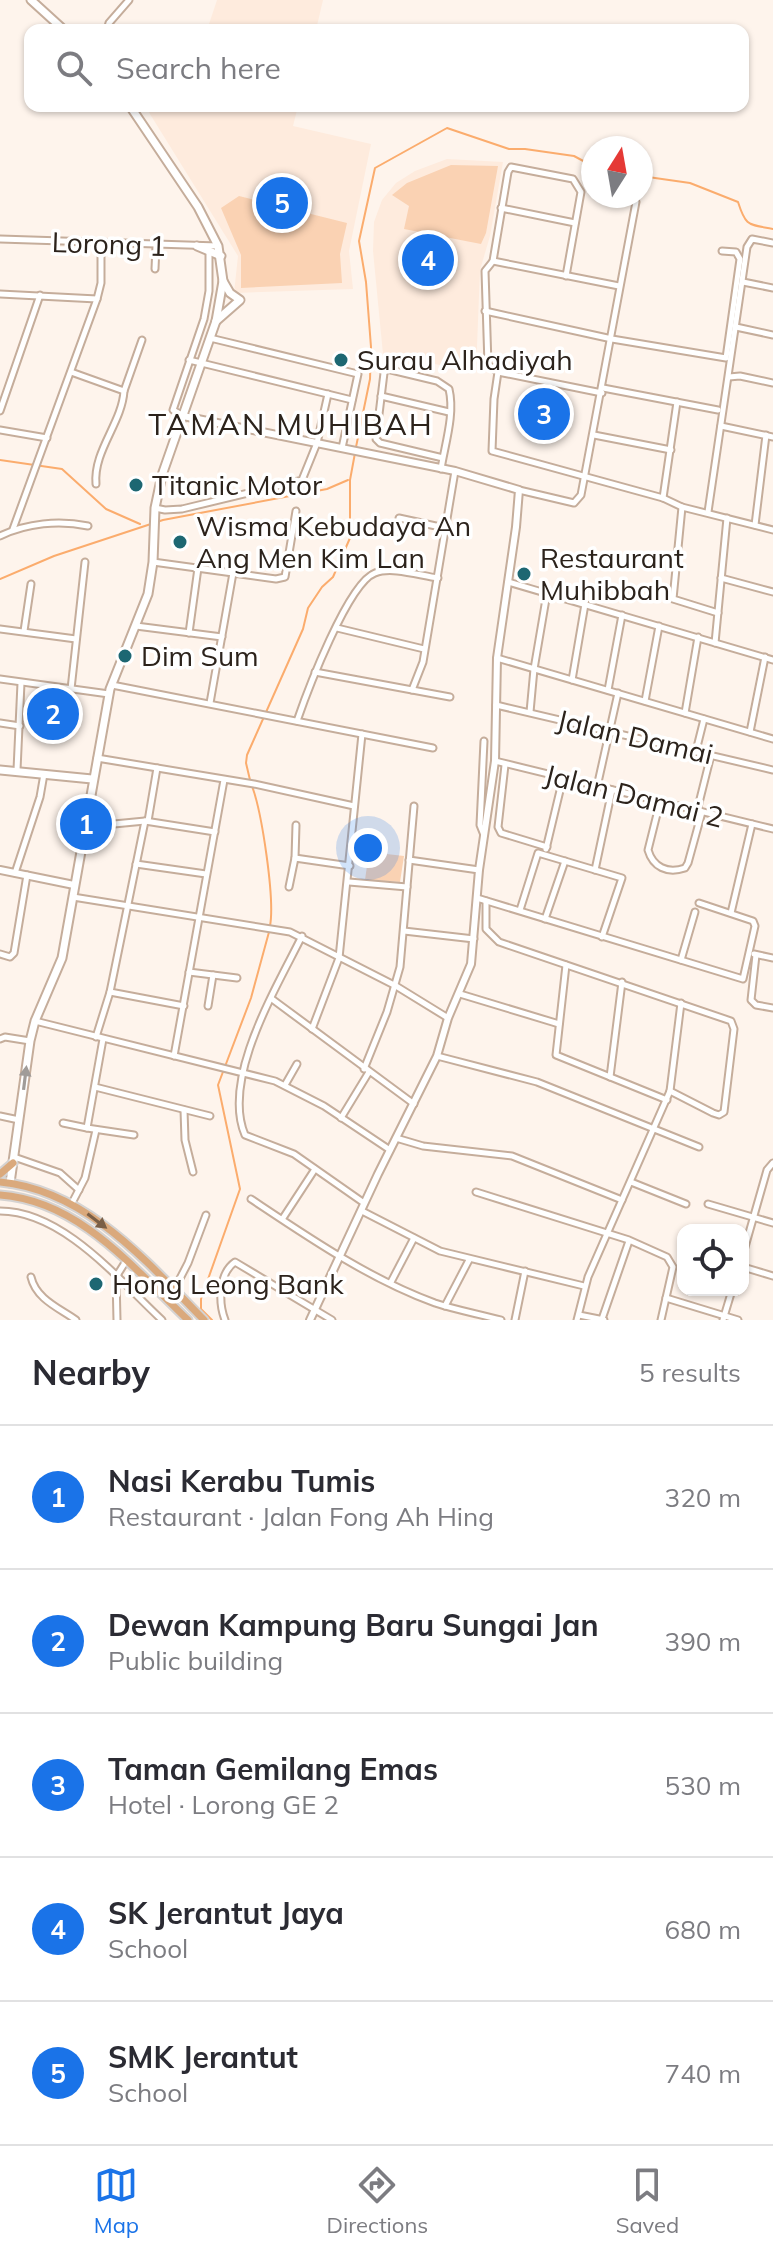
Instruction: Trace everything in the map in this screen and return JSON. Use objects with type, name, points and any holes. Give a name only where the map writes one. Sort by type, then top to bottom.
[{"type":"main road","points":[[31,0],[57,24]]},
{"type":"main road","points":[[46,1205],[40,1199],[14,1192],[10,1183],[30,1041],[35,1021],[62,958],[109,694],[148,594],[155,510],[162,475],[216,321],[223,281],[218,246],[184,183],[134,112]]},
{"type":"main road","points":[[196,246],[211,233]]},
{"type":"main road","points":[[196,246],[221,256]]},
{"type":"main road","points":[[216,321],[240,300],[230,293],[223,281]]},
{"type":"main road","points":[[0,770],[92,779]]},
{"type":"main road","points":[[0,1174],[14,1160]]},
{"type":"main road","points":[[0,1182],[72,1203],[101,1223],[204,1320]]},
{"type":"main road","points":[[0,1195],[46,1205],[72,1217],[93,1231],[188,1320]]},
{"type":"street","points":[[109,24],[129,0]]},
{"type":"street","points":[[566,276],[581,192],[573,179],[511,167],[493,261],[485,271],[485,357],[490,368],[498,372],[718,410]]},
{"type":"street","points":[[501,208],[575,223]]},
{"type":"street","points":[[209,249],[209,291],[204,319],[173,410],[183,416],[455,471],[574,503],[581,495],[586,478],[635,208]]},
{"type":"street","name":"Lorong 1","points":[[0,239],[218,246]]},
{"type":"street","points":[[708,512],[749,241],[773,243]]},
{"type":"street","points":[[13,529],[97,299],[101,283],[101,243]]},
{"type":"street","points":[[155,269],[156,246]]},
{"type":"street","points":[[485,311],[612,339],[726,358],[740,259],[736,252],[722,251]]},
{"type":"street","points":[[493,261],[619,286]]},
{"type":"street","points":[[743,282],[773,288]]},
{"type":"street","points":[[0,294],[97,299]]},
{"type":"street","points":[[0,411],[40,295]]},
{"type":"street","points":[[736,327],[773,335]]},
{"type":"street","points":[[210,338],[358,374],[344,449]]},
{"type":"street","points":[[96,484],[97,467],[122,406],[124,391],[142,340]]},
{"type":"street","points":[[189,360],[352,400]]},
{"type":"street","points":[[441,469],[443,458],[451,394],[447,385],[387,369],[375,437],[377,441],[443,458]]},
{"type":"street","points":[[71,372],[124,391]]},
{"type":"street","points":[[498,372],[491,442],[494,452],[773,530]]},
{"type":"street","points":[[728,378],[740,376],[773,383]]},
{"type":"street","points":[[155,510],[182,509],[298,483],[304,477],[317,443],[328,394]]},
{"type":"street","points":[[381,396],[449,412]]},
{"type":"street","points":[[663,498],[677,402]]},
{"type":"street","points":[[721,426],[769,436],[755,525]]},
{"type":"street","points":[[0,430],[47,438]]},
{"type":"street","points":[[594,435],[671,450]]},
{"type":"street","points":[[412,690],[421,671],[455,471]]},
{"type":"street","points":[[310,1320],[437,1056],[448,1018],[471,964],[479,870],[495,761],[497,658],[519,490]]},
{"type":"street","points":[[682,507],[673,599],[718,613]]},
{"type":"street","points":[[153,562],[276,579],[285,577],[296,511]]},
{"type":"street","points":[[399,518],[445,528]]},
{"type":"street","points":[[715,643],[727,518]]},
{"type":"street","points":[[0,536],[13,529],[66,522],[88,526]]},
{"type":"street","points":[[71,689],[85,562]]},
{"type":"street","points":[[189,633],[198,568]]},
{"type":"street","points":[[297,721],[315,672],[359,588],[375,573],[389,571],[438,578]]},
{"type":"street","points":[[210,703],[233,573]]},
{"type":"street","points":[[721,578],[773,592]]},
{"type":"street","points":[[508,582],[773,660]]},
{"type":"street","points":[[24,631],[31,584]]},
{"type":"street","points":[[530,712],[547,593]]},
{"type":"street","points":[[572,680],[585,604]]},
{"type":"street","points":[[608,690],[622,615]]},
{"type":"street","points":[[136,626],[222,637]]},
{"type":"street","points":[[645,701],[659,626]]},
{"type":"street","points":[[337,628],[424,649]]},
{"type":"street","points":[[0,629],[76,639]]},
{"type":"street","points":[[685,713],[698,637]]},
{"type":"street","points":[[750,732],[765,657]]},
{"type":"street","points":[[497,658],[773,739]]},
{"type":"street","points":[[315,672],[450,697]]},
{"type":"street","points":[[0,679],[109,694]]},
{"type":"street","points":[[17,770],[21,683]]},
{"type":"street","points":[[112,685],[433,748]]},
{"type":"street","points":[[597,787],[618,693]]},
{"type":"street","name":"Jalan Damai","points":[[496,705],[773,770]]},
{"type":"street","points":[[696,751],[704,719]]},
{"type":"street","points":[[0,723],[20,726]]},
{"type":"street","points":[[312,1029],[339,958],[362,734]]},
{"type":"street","points":[[484,741],[480,825],[484,836]]},
{"type":"street","points":[[660,802],[648,850],[655,864],[669,871],[685,868],[711,755]]},
{"type":"street","points":[[97,758],[254,784],[354,806]]},
{"type":"street","name":"Jalan Damai 2","points":[[495,761],[773,829]]},
{"type":"street","points":[[505,765],[498,827],[501,833],[546,850],[565,861],[622,878],[602,937]]},
{"type":"street","points":[[96,1037],[110,992],[157,768]]},
{"type":"street","points":[[15,873],[40,797],[44,773]]},
{"type":"street","points":[[520,910],[536,856],[546,850],[563,778]]},
{"type":"street","points":[[174,1056],[224,780]]},
{"type":"street","points":[[595,870],[612,790]]},
{"type":"street","points":[[341,1118],[366,1070],[396,986],[404,931],[414,806]]},
{"type":"street","points":[[85,820],[114,824],[146,821],[215,832]]},
{"type":"street","points":[[731,913],[752,824]]},
{"type":"street","points":[[289,887],[295,858],[296,825]]},
{"type":"street","points":[[295,858],[350,866]]},
{"type":"street","points":[[409,860],[479,870]]},
{"type":"street","points":[[545,919],[565,861]]},
{"type":"street","points":[[136,864],[206,874]]},
{"type":"street","points":[[0,870],[74,885]]},
{"type":"street","points":[[0,954],[10,957],[14,953],[27,875]]},
{"type":"street","points":[[349,882],[407,887]]},
{"type":"street","points":[[72,897],[302,936],[396,986],[448,1018]]},
{"type":"street","points":[[477,898],[743,979],[753,954]]},
{"type":"street","points":[[486,901],[486,929],[493,939],[728,1018],[732,1023],[724,1112],[716,1115],[670,1091]]},
{"type":"street","points":[[699,903],[753,921],[751,1000],[756,1005],[773,1008]]},
{"type":"street","points":[[681,960],[695,912]]},
{"type":"street","points":[[404,931],[474,939]]},
{"type":"street","points":[[302,936],[252,1041],[243,1074],[241,1124],[245,1135],[294,1154],[363,1207],[440,1251],[584,1286]]},
{"type":"street","points":[[753,954],[773,958]]},
{"type":"street","points":[[566,965],[556,1055],[667,1100]]},
{"type":"street","points":[[189,972],[237,978]]},
{"type":"street","points":[[208,1006],[213,975]]},
{"type":"street","points":[[610,1077],[622,982]]},
{"type":"street","points":[[110,992],[184,1006]]},
{"type":"street","points":[[460,994],[559,1024]]},
{"type":"street","points":[[272,999],[414,1104]]},
{"type":"street","points":[[629,1240],[603,1320],[578,1317],[584,1286],[670,1091],[681,1003]]},
{"type":"street","points":[[35,1021],[285,1085],[390,1150]]},
{"type":"street","points":[[0,1031],[2,1038],[30,1041]]},
{"type":"street","points":[[87,1128],[103,1039]]},
{"type":"street","points":[[437,1056],[537,1082],[699,1147]]},
{"type":"street","points":[[285,1085],[297,1064]]},
{"type":"street","points":[[95,1087],[210,1116]]},
{"type":"street","points":[[184,1110],[185,1140],[193,1172]]},
{"type":"street","points":[[0,1116],[20,1120]]},
{"type":"street","points":[[63,1123],[134,1135]]},
{"type":"street","points":[[72,1203],[85,1178],[96,1130]]},
{"type":"street","points":[[396,1138],[423,1146],[512,1156],[622,1200]]},
{"type":"street","points":[[14,1160],[60,1173],[79,1190]]},
{"type":"street","points":[[749,1231],[767,1170],[773,1163]]},
{"type":"street","points":[[283,1218],[315,1169]]},
{"type":"street","points":[[631,1182],[686,1204]]},
{"type":"street","points":[[476,1192],[629,1240],[667,1257],[672,1263],[661,1320]]},
{"type":"street","points":[[251,1199],[341,1257],[391,1282],[445,1306],[501,1320]]},
{"type":"street","points":[[708,1204],[773,1223]]},
{"type":"street","points":[[0,1211],[31,1216],[53,1226],[93,1255],[162,1320]]},
{"type":"street","points":[[174,1290],[206,1215]]},
{"type":"street","points":[[391,1282],[414,1238]]},
{"type":"street","points":[[445,1306],[469,1260]]},
{"type":"street","points":[[117,1320],[116,1277],[126,1261]]},
{"type":"street","points":[[225,1320],[221,1302],[222,1286],[228,1267],[235,1262],[332,1320]]},
{"type":"street","points":[[749,1269],[773,1276]]},
{"type":"street","points":[[515,1320],[525,1271]]},
{"type":"street","points":[[31,1277],[35,1290],[41,1296],[76,1320]]},
{"type":"street","points":[[724,1318],[730,1296]]},
{"type":"street","points":[[666,1298],[738,1320]]},
{"type":"shaded area","points":[[217,0],[323,0],[317,24],[209,24]]},
{"type":"shaded area","points":[[149,112],[296,112],[293,126],[371,144],[349,251],[353,289],[234,293],[238,256]]},
{"type":"shaded area","points":[[447,159],[503,162],[490,236],[480,270],[476,372],[383,354],[373,251],[374,222],[382,200],[396,183],[415,171]]},
{"type":"shaded area","points":[[451,165],[498,166],[486,233],[481,244],[404,229],[409,206],[392,195],[407,183]]},
{"type":"shaded area","points":[[239,196],[347,223],[340,254],[342,283],[241,288],[241,255],[221,208]]},
{"type":"shaded area","points":[[369,852],[404,856],[400,882],[365,880]]},
{"type":"waterway","points":[[356,447],[370,379],[371,347],[359,241],[375,168],[447,128],[509,149],[574,156],[581,160]]},
{"type":"waterway","points":[[653,178],[690,183],[738,202],[749,223],[773,229]]},
{"type":"waterway","points":[[250,780],[247,755],[303,629],[308,608],[333,577],[350,538],[350,480],[355,453]]},
{"type":"waterway","points":[[0,460],[62,469],[106,509],[140,524]]},
{"type":"waterway","points":[[0,579],[54,556],[163,520],[327,489],[348,480]]},
{"type":"waterway","points":[[252,786],[267,856],[270,926]]},
{"type":"waterway","points":[[212,1320],[201,1309],[201,1299],[240,1189],[218,1085],[251,998],[269,932]]},
{"type":"place","name":"SMK Jerantut","points":[[282,203]]},
{"type":"place","name":"SK Jerantut Jaya","points":[[428,260]]},
{"type":"place","name":"Surau Alhadiyah","points":[[341,360]]},
{"type":"place","name":"Taman Gemilang Emas","points":[[544,414]]},
{"type":"place","name":"Titanic Motor","points":[[136,485]]},
{"type":"place","name":"Wisma Kebudaya An Ang Men Kim Lan","points":[[180,542]]},
{"type":"place","name":"Restaurant Muhibbah","points":[[524,574]]},
{"type":"place","name":"Dim Sum","points":[[125,656]]},
{"type":"place","name":"Dewan Kampung Baru Sungai Jan","points":[[53,714]]},
{"type":"place","name":"Nasi Kerabu Tumis","points":[[86,824]]},
{"type":"place","name":"Hong Leong Bank","points":[[96,1284]]},
{"type":"district","name":"TAMAN MUHIBAH","points":[[291,425]]}]
